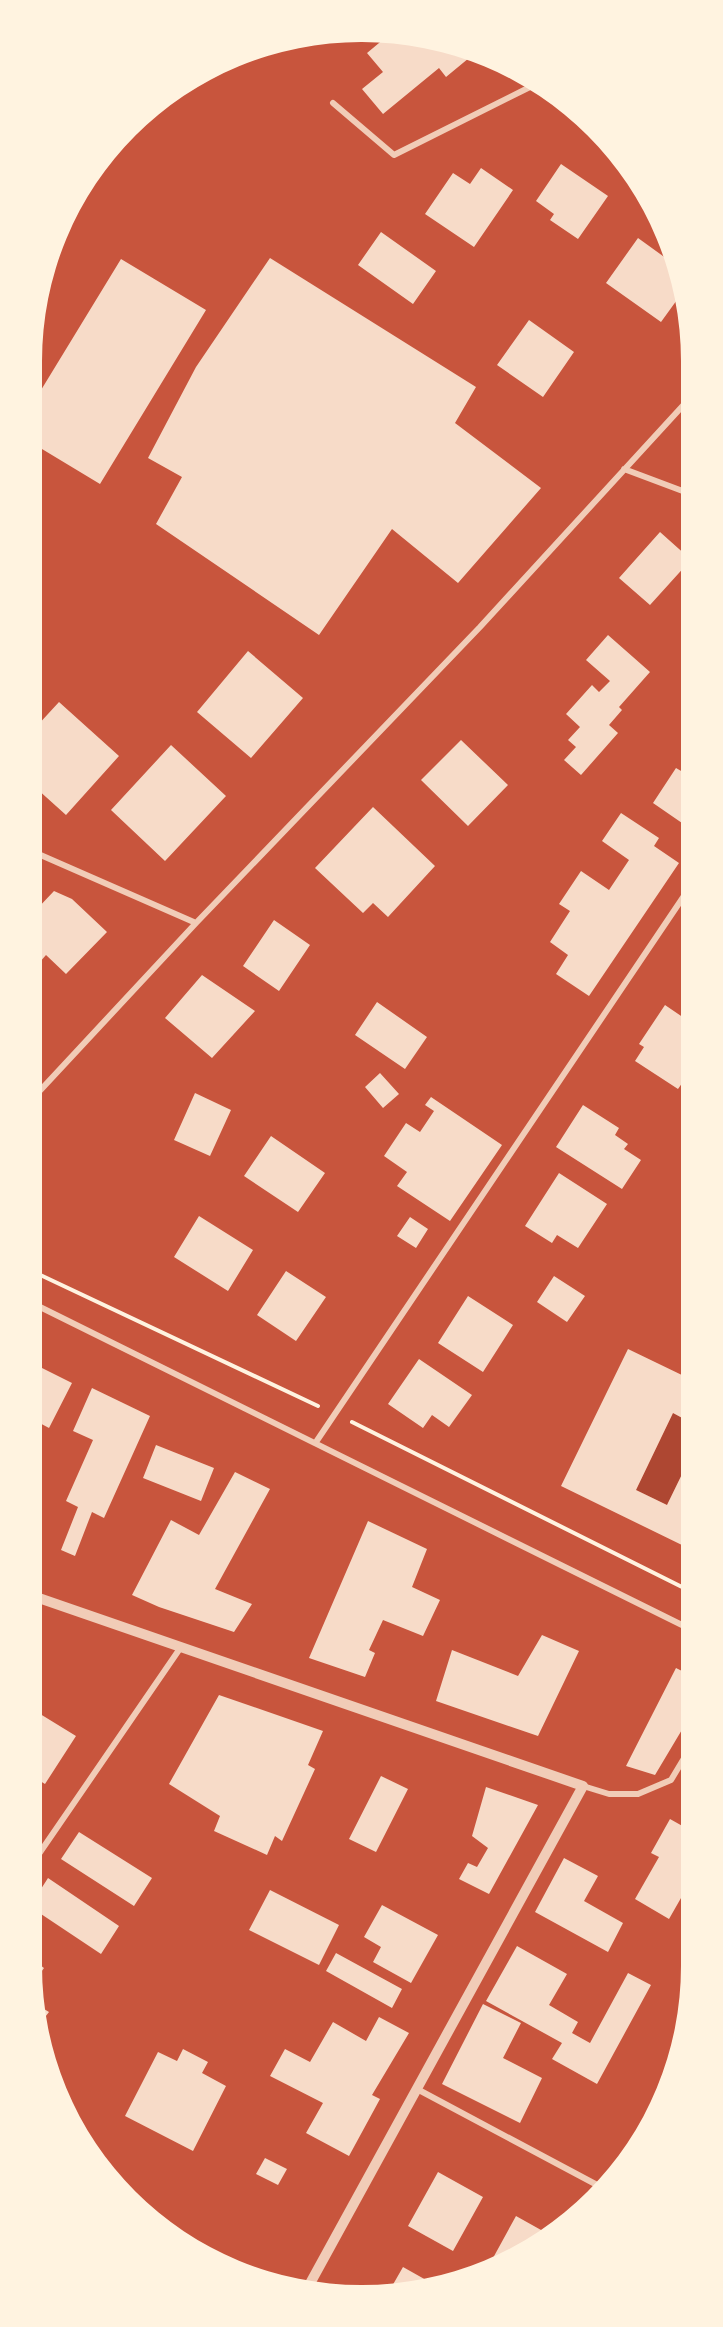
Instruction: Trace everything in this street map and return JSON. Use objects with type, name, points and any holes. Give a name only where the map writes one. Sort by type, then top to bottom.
[{"type":"street","points":[[333,104],[394,155],[527,89]]},
{"type":"street","points":[[42,1088],[480,627],[681,407]]},
{"type":"street","points":[[624,469],[681,490]]},
{"type":"street","points":[[42,856],[196,923]]},
{"type":"street","points":[[316,1442],[681,899]]},
{"type":"street","points":[[42,1308],[681,1624]]},
{"type":"street","points":[[42,1599],[609,1794],[638,1794],[671,1780],[681,1763]]},
{"type":"street","points":[[42,1849],[181,1647]]},
{"type":"street","points":[[312,2281],[583,1786]]},
{"type":"street","points":[[417,2089],[594,2184]]},
{"type":"path","points":[[42,1276],[334,1414],[681,1587]]},
{"type":"shaded area","points":[[673,1413],[681,1417],[681,1476],[667,1505],[636,1490]]},
{"type":"building","points":[[382,43],[424,48],[467,60],[446,77],[439,68],[383,114],[362,89],[383,72],[367,53]]},
{"type":"building","points":[[561,164],[608,196],[578,239],[550,220],[554,214],[536,201]]},
{"type":"building","points":[[481,168],[513,190],[474,247],[425,214],[453,173],[470,184]]},
{"type":"building","points":[[381,232],[436,271],[413,304],[358,265]]},
{"type":"building","points":[[638,238],[663,256],[675,302],[661,322],[606,283]]},
{"type":"building","points":[[270,258],[476,387],[455,423],[541,488],[458,583],[392,529],[319,635],[156,524],[182,477],[148,458],[196,367]]},
{"type":"building","points":[[121,259],[206,310],[100,484],[42,449],[42,388]]},
{"type":"building","points":[[529,320],[574,352],[543,397],[497,365]]},
{"type":"building","points":[[660,532],[681,551],[681,571],[650,605],[619,578]]},
{"type":"building","points":[[608,635],[650,672],[619,707],[622,710],[609,725],[618,733],[581,775],[564,760],[576,747],[568,740],[580,727],[566,714],[592,685],[599,692],[610,681],[586,660]]},
{"type":"building","points":[[248,651],[303,698],[251,758],[197,712]]},
{"type":"building","points":[[59,702],[119,756],[66,815],[42,793],[42,720]]},
{"type":"building","points":[[461,740],[508,785],[468,826],[421,780]]},
{"type":"building","points":[[171,745],[226,796],[165,861],[111,810]]},
{"type":"building","points":[[676,768],[681,771],[681,822],[653,803]]},
{"type":"building","points":[[373,807],[435,866],[388,917],[373,903],[363,913],[315,868]]},
{"type":"building","points":[[621,813],[659,838],[654,846],[679,863],[589,996],[556,974],[568,955],[550,942],[570,911],[559,904],[581,871],[609,890],[629,860],[602,841]]},
{"type":"building","points":[[54,891],[72,899],[107,932],[66,974],[46,955],[42,960],[42,904]]},
{"type":"building","points":[[274,920],[310,945],[279,991],[243,966]]},
{"type":"building","points":[[202,975],[255,1011],[212,1058],[165,1018]]},
{"type":"building","points":[[377,1002],[427,1037],[405,1069],[355,1035]]},
{"type":"building","points":[[665,1005],[681,1016],[681,1085],[678,1089],[635,1061],[644,1047],[639,1044]]},
{"type":"building","points":[[380,1073],[399,1094],[383,1108],[365,1087]]},
{"type":"building","points":[[195,1093],[231,1110],[210,1156],[174,1140]]},
{"type":"building","points":[[431,1097],[502,1145],[450,1221],[397,1186],[407,1172],[384,1156],[406,1123],[420,1132],[434,1111],[425,1105]]},
{"type":"building","points":[[583,1105],[619,1128],[615,1135],[628,1144],[624,1149],[641,1160],[622,1189],[556,1147]]},
{"type":"building","points":[[271,1136],[325,1173],[298,1212],[244,1176]]},
{"type":"building","points":[[559,1173],[607,1204],[578,1248],[557,1235],[552,1243],[525,1226]]},
{"type":"building","points":[[199,1216],[253,1250],[228,1291],[174,1257]]},
{"type":"building","points":[[410,1217],[428,1229],[416,1248],[397,1236]]},
{"type":"building","points":[[286,1271],[326,1297],[296,1341],[257,1315]]},
{"type":"building","points":[[554,1276],[585,1296],[567,1322],[537,1302]]},
{"type":"building","points":[[468,1296],[513,1325],[483,1372],[438,1343]]},
{"type":"building","points":[[628,1349],[681,1375],[681,1417],[673,1413],[636,1490],[667,1505],[681,1476],[681,1545],[561,1486]]},
{"type":"building","points":[[419,1359],[472,1395],[449,1427],[432,1415],[423,1428],[388,1404]]},
{"type":"building","points":[[42,1368],[72,1383],[49,1428],[42,1424]]},
{"type":"building","points":[[92,1388],[150,1416],[104,1518],[92,1512],[75,1556],[61,1550],[78,1507],[66,1501],[93,1440],[73,1431]]},
{"type":"building","points":[[156,1445],[214,1468],[201,1501],[143,1478]]},
{"type":"building","points":[[235,1472],[270,1489],[215,1589],[252,1604],[234,1632],[159,1607],[132,1595],[171,1520],[199,1535]]},
{"type":"building","points":[[368,1521],[427,1549],[412,1587],[440,1600],[423,1636],[383,1620],[369,1650],[375,1653],[365,1677],[309,1658]]},
{"type":"building","points":[[542,1635],[579,1651],[538,1736],[436,1701],[452,1650],[518,1676]]},
{"type":"building","points":[[676,1668],[681,1670],[681,1731],[655,1775],[626,1766]]},
{"type":"building","points":[[219,1695],[323,1731],[308,1765],[315,1769],[282,1841],[275,1836],[267,1855],[214,1831],[220,1816],[169,1784]]},
{"type":"building","points":[[42,1715],[76,1736],[45,1784],[42,1782]]},
{"type":"building","points":[[381,1776],[408,1789],[376,1852],[349,1839]]},
{"type":"building","points":[[486,1787],[538,1805],[489,1894],[459,1879],[468,1863],[477,1867],[488,1848],[472,1836]]},
{"type":"building","points":[[670,1819],[681,1825],[681,1898],[669,1919],[635,1899],[659,1857],[651,1853]]},
{"type":"building","points":[[79,1832],[152,1878],[134,1906],[61,1859]]},
{"type":"building","points":[[564,1858],[598,1876],[584,1901],[623,1923],[608,1952],[535,1912]]},
{"type":"building","points":[[48,1878],[119,1926],[101,1954],[42,1915],[42,1887]]},
{"type":"building","points":[[270,1890],[339,1925],[319,1965],[249,1930]]},
{"type":"building","points":[[382,1905],[438,1935],[411,1983],[373,1962],[381,1947],[364,1937]]},
{"type":"building","points":[[517,1946],[567,1974],[549,2005],[578,2022],[572,2033],[590,2043],[628,1973],[651,1985],[597,2084],[552,2059],[562,2043],[486,2001]]},
{"type":"building","points":[[336,1953],[402,1989],[392,2008],[326,1971]]},
{"type":"building","points":[[483,2004],[521,2023],[503,2058],[542,2078],[520,2123],[442,2084]]},
{"type":"building","points":[[379,2017],[409,2033],[372,2095],[380,2099],[349,2156],[306,2133],[323,2103],[270,2076],[285,2049],[310,2062],[333,2022],[366,2041]]},
{"type":"building","points":[[183,2049],[208,2062],[202,2073],[226,2086],[193,2151],[125,2116],[158,2052],[177,2061]]},
{"type":"building","points":[[265,2158],[287,2169],[278,2185],[256,2174]]},
{"type":"building","points":[[438,2172],[483,2197],[453,2251],[408,2226]]},
{"type":"building","points":[[516,2216],[541,2230],[521,2242],[494,2256]]},
{"type":"building","points":[[403,2267],[424,2279],[403,2282],[394,2283]]}]
